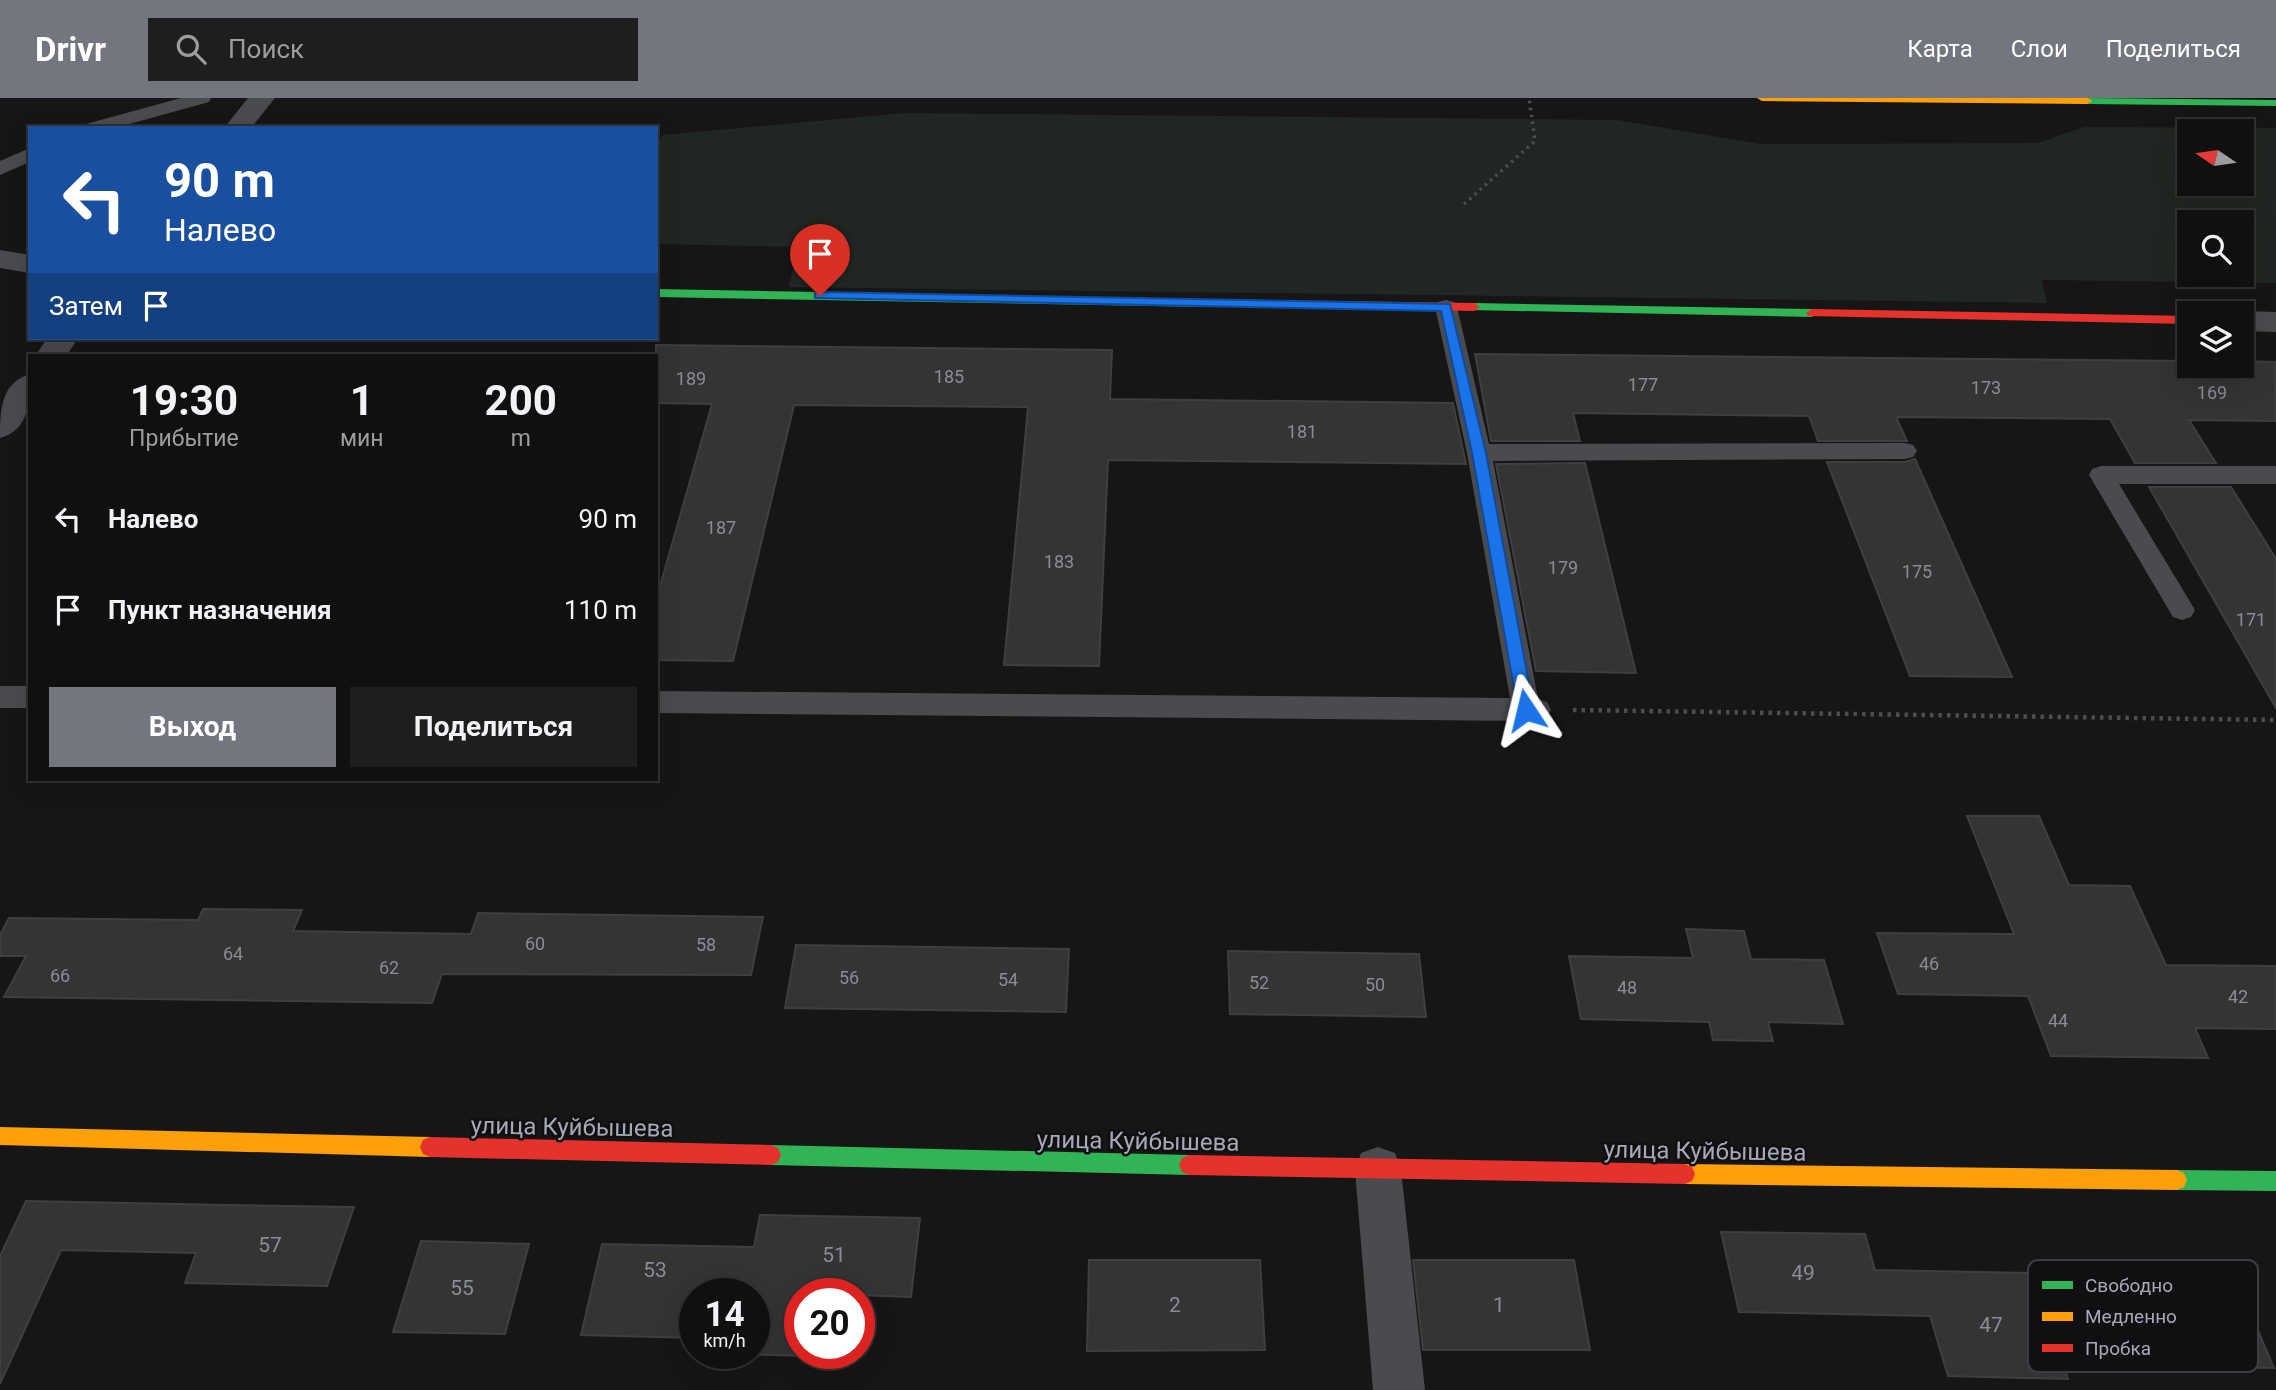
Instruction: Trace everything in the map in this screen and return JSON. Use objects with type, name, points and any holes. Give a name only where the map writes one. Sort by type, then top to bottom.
[{"type":"street","points":[[239,126],[262,98]]},
{"type":"street","points":[[1762,98],[2245,100],[2276,103]]},
{"type":"street","points":[[0,259],[28,264]]},
{"type":"street","points":[[658,293],[2177,320]]},
{"type":"street","points":[[2254,321],[2276,322]]},
{"type":"street","points":[[0,427],[28,388]]},
{"type":"street","name":"улица Куйбышева","points":[[0,1136],[1378,1170],[2276,1181]]},
{"type":"street","points":[[1378,1170],[1399,1390]]},
{"type":"lane","points":[[100,126],[202,98]]},
{"type":"lane","points":[[0,169],[28,155]]},
{"type":"lane","points":[[658,702],[1532,710],[1446,307]]},
{"type":"lane","points":[[1479,453],[1905,451]]},
{"type":"lane","points":[[2182,610],[2101,475],[2276,475]]},
{"type":"lane","points":[[0,697],[28,697]]},
{"type":"path","points":[[1464,204],[1535,141],[1529,98]]},
{"type":"path","points":[[1532,710],[2276,720]]},
{"type":"shaded area","points":[[904,113],[1618,120],[1760,144],[2038,143],[2084,127],[2177,127],[2177,196],[2254,196],[2254,128],[2276,128],[2276,283],[2254,283],[2254,210],[2177,210],[2177,282],[2042,280],[2047,303],[789,287],[797,247],[658,244],[658,146],[662,135]]},
{"type":"building","points":[[656,345],[1112,350],[1110,399],[1453,403],[1466,464],[1108,460],[1099,666],[1004,665],[1028,407],[794,405],[733,661],[658,660],[658,593],[712,404],[658,403]]},
{"type":"building","points":[[1475,354],[2177,361],[2177,378],[2254,378],[2254,361],[2276,362],[2276,421],[2189,420],[2216,463],[2135,463],[2110,419],[1896,417],[1907,441],[1818,441],[1809,416],[1573,413],[1580,441],[1491,441]]},
{"type":"building","points":[[1915,459],[2012,677],[1910,676],[1827,462],[1905,462]]},
{"type":"building","points":[[1585,463],[1636,673],[1536,671],[1496,464]]},
{"type":"building","points":[[2149,487],[2231,487],[2276,559],[2276,708]]},
{"type":"building","points":[[1967,816],[2039,816],[2069,885],[2130,886],[2166,965],[2276,966],[2276,1029],[2195,1028],[2208,1058],[2051,1056],[2028,996],[1898,994],[1877,933],[2014,934]]},
{"type":"building","points":[[203,909],[302,910],[293,931],[471,934],[478,913],[763,917],[751,975],[442,974],[432,1003],[4,997],[26,956],[0,956],[0,935],[9,918],[198,920]]},
{"type":"building","points":[[1686,929],[1744,931],[1751,959],[1824,960],[1843,1024],[1768,1022],[1773,1041],[1713,1040],[1709,1022],[1581,1019],[1569,956],[1693,958]]},
{"type":"building","points":[[796,945],[1069,949],[1066,1012],[785,1008]]},
{"type":"building","points":[[1228,951],[1419,954],[1426,1017],[1230,1014]]},
{"type":"building","points":[[26,1201],[354,1207],[327,1286],[185,1283],[196,1253],[61,1250],[0,1384],[0,1256]]},
{"type":"building","points":[[760,1215],[920,1218],[911,1297],[875,1296],[875,1278],[784,1278],[784,1355],[770,1355],[770,1278],[679,1278],[679,1338],[581,1335],[602,1244],[754,1247]]},
{"type":"building","points":[[1721,1232],[1865,1234],[1875,1270],[2028,1273],[2028,1372],[2066,1372],[2068,1379],[1948,1376],[1930,1316],[1739,1312]]},
{"type":"building","points":[[421,1241],[529,1244],[505,1334],[393,1332]]},
{"type":"building","points":[[1089,1260],[1260,1260],[1265,1350],[1087,1351]]},
{"type":"building","points":[[1413,1260],[1574,1260],[1590,1350],[1423,1350]]},
{"type":"building","points":[[2258,1331],[2274,1368],[2258,1368]]},
{"type":"traffic: fast","points":[[2087,101],[2276,103]]},
{"type":"traffic: fast","points":[[658,293],[1207,303]]},
{"type":"traffic: fast","points":[[1474,307],[1812,313]]},
{"type":"traffic: fast","points":[[771,1155],[1189,1165]]},
{"type":"traffic: fast","points":[[2177,1180],[2276,1181]]},
{"type":"traffic: slow","points":[[1762,98],[2087,101]]},
{"type":"traffic: slow","points":[[0,1136],[430,1147]]},
{"type":"traffic: slow","points":[[1685,1174],[2177,1180]]},
{"type":"traffic: jam","points":[[1207,303],[1474,307]]},
{"type":"traffic: jam","points":[[1812,313],[2177,320]]},
{"type":"traffic: jam","points":[[430,1147],[771,1155]]},
{"type":"traffic: jam","points":[[1189,1165],[1685,1174]]},
{"type":"route","points":[[820,296],[1446,307],[1479,453],[1526,710]]}]
